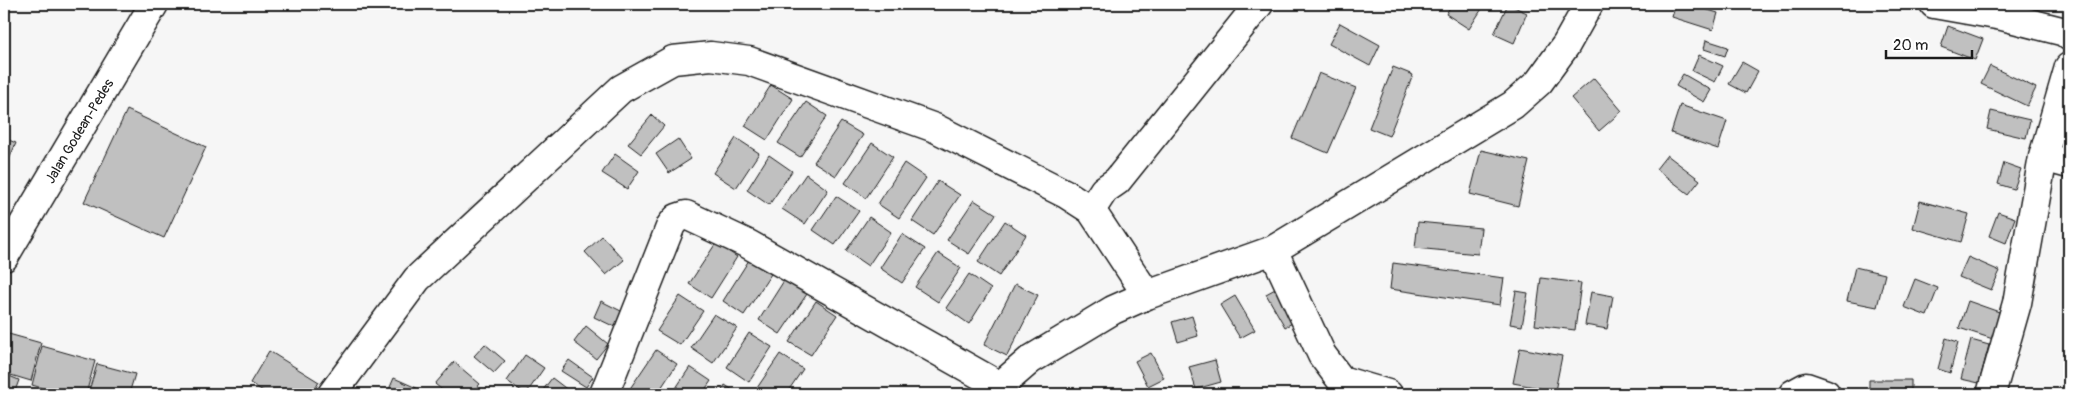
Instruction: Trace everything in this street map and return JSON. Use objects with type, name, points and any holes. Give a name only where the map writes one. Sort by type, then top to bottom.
[{"type":"street","name":"Jalan Godean-Pedes","points":[[4,257],[154,4]]},
{"type":"street","points":[[1091,210],[1104,190],[1117,181],[1259,4]]},
{"type":"street","points":[[604,394],[671,225],[677,218],[686,215],[748,244],[994,390],[1030,360],[1114,310],[1273,250],[1513,105],[1539,82],[1561,53],[1588,4]]},
{"type":"street","points":[[1935,4],[2003,10],[2065,32],[2069,36]]},
{"type":"street","points":[[332,394],[417,279],[621,89],[674,60],[711,56],[749,61],[926,124],[1066,194],[1091,210],[1147,296]]},
{"type":"street","points":[[1991,394],[2017,303],[2043,157],[2069,67]]},
{"type":"street","points":[[2043,157],[2069,164]]},
{"type":"street","points":[[1273,250],[1322,356],[1341,380],[1388,394]]},
{"type":"street","points":[[1793,394],[1806,387],[1826,394]]},
{"type":"building","points":[[1452,4],[1485,4],[1469,29],[1446,14]]},
{"type":"building","points":[[1508,4],[1527,13],[1514,43],[1494,34]]},
{"type":"building","points":[[1676,4],[1688,4],[1718,13],[1713,30],[1672,17]]},
{"type":"building","points":[[1340,23],[1380,45],[1370,66],[1329,44]]},
{"type":"building","points":[[1948,26],[1983,39],[1975,60],[1941,47]]},
{"type":"building","points":[[1706,40],[1728,47],[1725,56],[1704,49]]},
{"type":"building","points":[[1699,55],[1723,66],[1715,82],[1692,71]]},
{"type":"building","points":[[1742,62],[1758,71],[1746,93],[1729,84]]},
{"type":"building","points":[[1990,66],[2036,88],[2027,106],[1981,84]]},
{"type":"building","points":[[1393,67],[1413,75],[1389,136],[1369,128]]},
{"type":"building","points":[[1319,73],[1356,88],[1328,153],[1292,138]]},
{"type":"building","points":[[1683,74],[1711,90],[1704,102],[1676,86]]},
{"type":"building","points":[[1594,78],[1622,111],[1599,131],[1571,98]]},
{"type":"building","points":[[771,85],[793,99],[767,140],[745,126]]},
{"type":"building","points":[[806,102],[827,116],[800,157],[778,143]]},
{"type":"building","points":[[1680,105],[1727,121],[1718,149],[1671,133]]},
{"type":"building","points":[[127,110],[206,147],[164,238],[84,202]]},
{"type":"building","points":[[1991,111],[2030,120],[2026,138],[1987,129]]},
{"type":"building","points":[[652,115],[664,126],[641,154],[628,144]]},
{"type":"building","points":[[841,122],[863,135],[836,176],[814,162]]},
{"type":"building","points":[[4,138],[16,143],[4,171]]},
{"type":"building","points":[[736,138],[759,153],[736,188],[713,173]]},
{"type":"building","points":[[678,139],[691,159],[669,173],[656,154]]},
{"type":"building","points":[[872,143],[893,157],[866,198],[845,183]]},
{"type":"building","points":[[1481,150],[1529,161],[1518,206],[1470,194]]},
{"type":"building","points":[[615,154],[639,171],[627,189],[602,173]]},
{"type":"building","points":[[769,155],[792,171],[769,205],[747,190]]},
{"type":"building","points":[[1667,155],[1700,180],[1689,194],[1656,169]]},
{"type":"building","points":[[904,163],[926,178],[899,218],[878,204]]},
{"type":"building","points":[[2004,163],[2021,169],[2014,189],[1998,184]]},
{"type":"building","points":[[806,174],[828,190],[805,224],[782,209]]},
{"type":"building","points":[[938,181],[960,195],[933,235],[912,221]]},
{"type":"building","points":[[836,196],[859,211],[835,245],[813,230]]},
{"type":"building","points":[[974,200],[996,214],[969,254],[947,240]]},
{"type":"building","points":[[1920,201],[1969,214],[1961,242],[1913,228]]},
{"type":"building","points":[[1998,212],[2015,218],[2006,243],[1989,236]]},
{"type":"building","points":[[869,217],[891,232],[868,266],[846,251]]},
{"type":"building","points":[[1005,221],[1026,235],[999,276],[978,262]]},
{"type":"building","points":[[1418,222],[1481,228],[1478,254],[1415,248]]},
{"type":"building","points":[[902,234],[925,249],[902,283],[880,268]]},
{"type":"building","points":[[602,236],[624,260],[606,275],[585,252]]},
{"type":"building","points":[[716,243],[737,257],[711,298],[689,284]]},
{"type":"building","points":[[938,253],[961,268],[938,302],[915,287]]},
{"type":"building","points":[[1968,257],[2000,271],[1991,290],[1959,277]]},
{"type":"building","points":[[749,260],[771,274],[744,315],[723,301]]},
{"type":"building","points":[[1393,263],[1504,278],[1500,305],[1390,289]]},
{"type":"building","points":[[1855,267],[1885,274],[1877,307],[1847,301]]},
{"type":"building","points":[[969,274],[991,289],[969,324],[946,308]]},
{"type":"building","points":[[1541,278],[1581,283],[1575,330],[1535,325]]},
{"type":"building","points":[[785,279],[807,294],[780,334],[759,320]]},
{"type":"building","points":[[1915,279],[1938,288],[1927,316],[1904,307]]},
{"type":"building","points":[[1015,284],[1038,295],[1007,356],[984,345]]},
{"type":"building","points":[[1277,288],[1296,321],[1285,327],[1266,294]]},
{"type":"building","points":[[1516,291],[1528,293],[1522,326],[1510,324]]},
{"type":"building","points":[[1591,292],[1613,296],[1607,329],[1585,325]]},
{"type":"building","points":[[680,296],[703,311],[680,345],[657,331]]},
{"type":"building","points":[[1235,296],[1255,330],[1240,338],[1220,305]]},
{"type":"building","points":[[601,301],[623,312],[615,327],[594,317]]},
{"type":"building","points":[[816,301],[837,315],[811,355],[789,342]]},
{"type":"building","points":[[1968,301],[2002,313],[1993,339],[1959,328]]},
{"type":"building","points":[[714,314],[737,328],[713,363],[691,348]]},
{"type":"building","points":[[1192,316],[1198,336],[1178,342],[1172,322]]},
{"type":"building","points":[[586,326],[608,344],[596,359],[574,342]]},
{"type":"building","points":[[5,333],[41,343],[31,381],[4,373]]},
{"type":"building","points":[[749,333],[772,347],[749,382],[727,367]]},
{"type":"building","points":[[1946,338],[1958,342],[1950,373],[1938,369]]},
{"type":"building","points":[[1971,340],[1989,345],[1979,383],[1961,379]]},
{"type":"building","points":[[485,344],[505,361],[494,373],[474,356]]},
{"type":"building","points":[[42,346],[95,361],[86,394],[58,394],[32,385]]},
{"type":"building","points":[[1520,348],[1562,356],[1555,391],[1513,383]]},
{"type":"building","points":[[656,350],[677,364],[657,394],[635,394],[629,390]]},
{"type":"building","points":[[269,351],[319,382],[312,394],[268,394],[250,383]]},
{"type":"building","points":[[1151,353],[1164,378],[1148,386],[1135,361]]},
{"type":"building","points":[[780,354],[803,369],[786,394],[766,394],[757,388]]},
{"type":"building","points":[[525,355],[544,368],[526,394],[507,381]]},
{"type":"building","points":[[569,360],[593,377],[586,387],[561,371]]},
{"type":"building","points":[[1215,360],[1221,382],[1196,389],[1189,367]]},
{"type":"building","points":[[454,362],[480,384],[471,394],[447,394],[435,384]]},
{"type":"building","points":[[97,364],[135,374],[129,394],[88,394]]},
{"type":"building","points":[[690,367],[711,381],[702,394],[672,394]]},
{"type":"building","points":[[4,374],[19,380],[14,394],[4,394]]},
{"type":"building","points":[[394,378],[430,394],[387,394]]},
{"type":"building","points":[[552,378],[573,394],[540,394]]},
{"type":"building","points":[[1869,380],[1911,380],[1911,394],[1869,394]]},
{"type":"building","points":[[725,385],[739,394],[720,394]]}]
